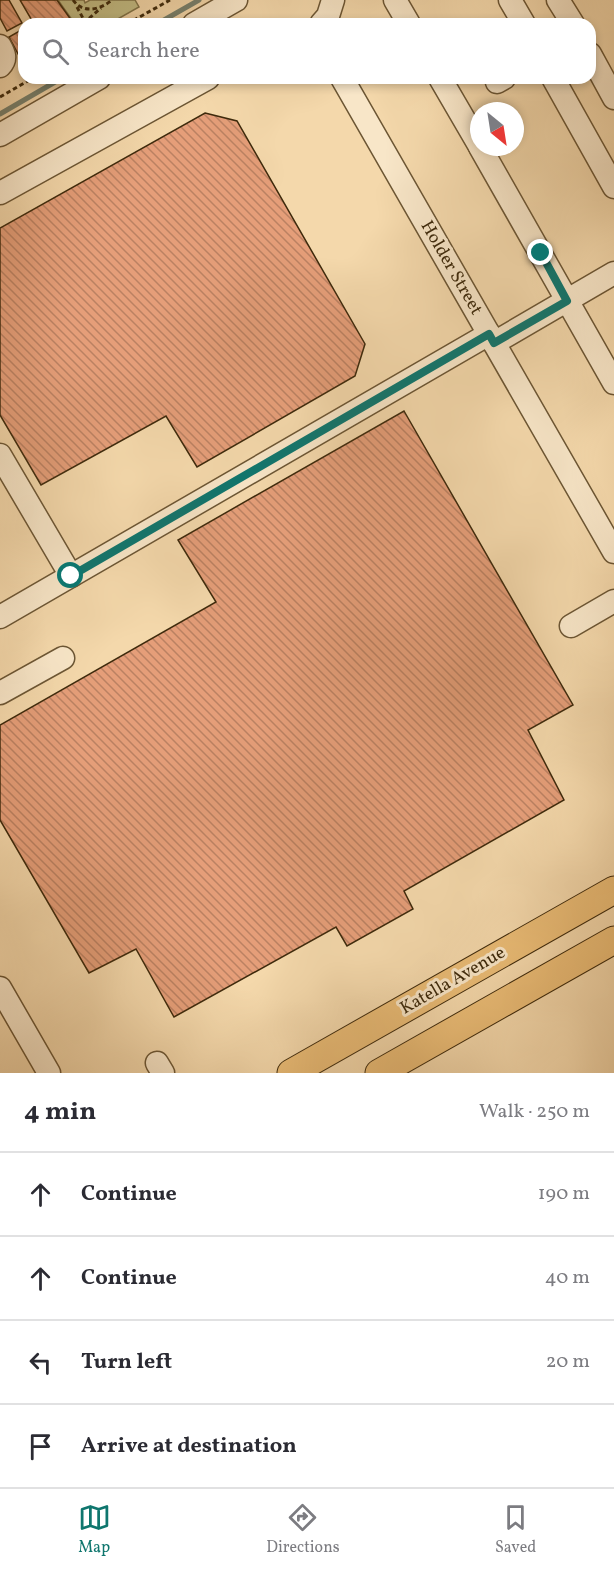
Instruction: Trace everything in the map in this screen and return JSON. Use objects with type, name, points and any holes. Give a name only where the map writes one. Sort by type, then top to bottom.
[{"type":"main road","name":"Katella Avenue","points":[[291,1073],[614,890]]},
{"type":"main road","points":[[379,1073],[614,940]]},
{"type":"street","points":[[204,18],[236,0]]},
{"type":"street","points":[[323,18],[328,16],[333,0]]},
{"type":"street","points":[[395,0],[406,18]]},
{"type":"street","points":[[510,0],[520,18]]},
{"type":"street","points":[[558,0],[569,18]]},
{"type":"street","points":[[596,65],[614,98]]},
{"type":"street","points":[[0,135],[89,84]]},
{"type":"street","points":[[0,194],[197,84]]},
{"type":"street","name":"Holder Street","points":[[345,84],[614,552]]},
{"type":"street","points":[[443,84],[470,130]]},
{"type":"street","points":[[556,84],[614,187]]},
{"type":"street","points":[[485,156],[567,301],[608,356],[614,382]]},
{"type":"street","points":[[0,617],[491,338],[567,301],[614,273]]},
{"type":"street","points":[[0,455],[71,576]]},
{"type":"street","points":[[571,626],[614,601]]},
{"type":"street","points":[[0,693],[63,658]]},
{"type":"street","points":[[3,1001],[49,1073]]},
{"type":"path","points":[[72,0],[83,18]]},
{"type":"path","points":[[89,18],[112,0]]},
{"type":"path","points":[[138,18],[170,0]]},
{"type":"path","points":[[76,6],[86,10],[101,7]]},
{"type":"path","points":[[0,96],[22,84]]},
{"type":"shaded area","points":[[58,0],[84,0],[85,3],[90,0],[135,0],[139,7],[120,18],[71,18]]},
{"type":"building","points":[[0,0],[9,0],[19,18],[18,25],[7,31],[0,18]]},
{"type":"building","points":[[20,0],[57,0],[70,18],[30,18]]},
{"type":"building","points":[[18,32],[18,54],[9,37]]},
{"type":"building","points":[[205,113],[237,121],[365,344],[355,376],[197,467],[166,416],[41,485],[0,415],[0,228]]},
{"type":"building","points":[[404,411],[573,705],[528,730],[564,800],[404,891],[413,909],[347,946],[336,927],[174,1017],[136,949],[89,973],[0,820],[0,725],[216,602],[178,540]]},
{"type":"waterway","points":[[168,18],[199,0]]},
{"type":"waterway","points":[[0,114],[52,84]]},
{"type":"route","points":[[71,576],[489,334],[494,343],[567,301],[541,253]]}]
